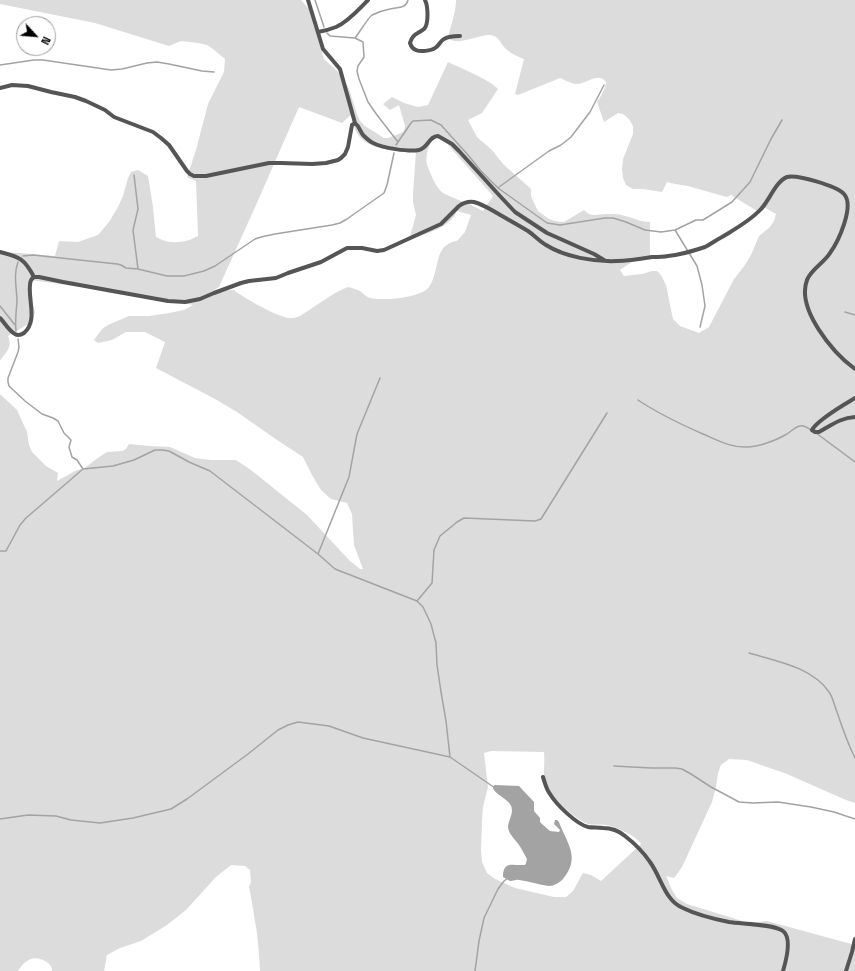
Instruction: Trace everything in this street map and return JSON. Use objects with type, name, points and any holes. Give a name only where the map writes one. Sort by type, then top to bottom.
[{"type":"street","points":[[308,0],[323,49],[340,69],[354,123],[357,124],[362,135],[371,142],[382,147],[399,150],[420,150],[432,137],[442,137],[459,151],[515,212],[547,233],[594,254],[605,261]]},
{"type":"street","points":[[318,32],[340,25],[368,0]]},
{"type":"street","points":[[425,0],[427,6],[426,26],[411,39],[410,43],[414,49],[422,51],[435,48],[444,39],[453,36],[460,36]]},
{"type":"street","points":[[0,88],[12,85],[28,86],[75,97],[106,110],[114,117],[152,132],[161,138],[169,145],[187,171],[192,175],[199,177],[269,163],[312,164],[338,160],[345,154],[348,147],[352,125],[354,123]]},
{"type":"street","points":[[0,252],[18,257],[29,267],[34,276],[168,301],[185,302],[200,299],[241,283],[276,278],[321,262],[348,248],[362,248],[376,252],[384,250],[436,226],[446,219],[459,206],[468,202],[480,204],[490,209],[520,226],[545,244],[560,252],[574,256],[605,261],[616,261],[668,256],[685,253],[706,246],[738,227],[761,210],[782,179],[788,176],[809,180],[835,188],[846,197],[848,208],[847,217],[841,233],[830,254],[810,274],[807,281],[805,297],[813,319],[822,333],[836,351],[855,368]]},
{"type":"street","points":[[0,318],[14,334],[20,335],[24,333],[31,318],[30,286],[34,276]]},
{"type":"street","points":[[855,398],[822,420],[812,430],[817,432],[842,419],[855,418]]},
{"type":"street","points":[[543,777],[550,796],[574,820],[586,826],[612,829],[633,843],[650,862],[667,894],[679,907],[730,922],[774,926],[782,930],[788,940],[783,971]]},
{"type":"street","points":[[846,971],[855,939]]},
{"type":"shaded area","points":[[0,0],[301,0],[309,9],[324,59],[341,75],[349,89],[360,121],[384,138],[401,133],[404,131],[405,126],[399,105],[390,110],[383,104],[392,97],[404,103],[418,107],[428,105],[448,62],[474,74],[488,81],[498,89],[482,113],[468,120],[477,137],[492,150],[503,164],[531,189],[531,196],[538,211],[549,219],[564,222],[584,210],[592,215],[619,214],[640,221],[650,222],[650,256],[636,259],[620,270],[624,276],[657,271],[661,275],[666,285],[673,319],[680,326],[699,333],[709,327],[734,279],[751,255],[759,236],[770,227],[776,214],[762,206],[757,211],[731,195],[727,197],[688,186],[667,182],[662,192],[633,189],[626,185],[623,178],[623,159],[633,134],[633,126],[629,119],[623,114],[618,113],[604,122],[597,102],[604,90],[606,82],[603,79],[595,78],[580,84],[576,84],[560,78],[518,95],[515,94],[524,59],[514,55],[505,48],[497,38],[490,35],[461,41],[451,40],[448,37],[456,0],[855,0],[855,803],[787,774],[747,760],[729,759],[721,765],[712,802],[682,867],[674,878],[666,876],[677,898],[687,904],[749,923],[767,921],[855,945],[855,971],[260,971],[257,933],[249,887],[251,882],[250,870],[245,866],[231,865],[216,877],[186,910],[167,925],[141,941],[120,948],[107,955],[104,971],[52,971],[51,966],[48,963],[41,959],[33,958],[23,964],[18,971],[0,971],[0,394],[17,410],[27,432],[29,445],[32,452],[46,466],[58,473],[57,481],[77,470],[83,469],[107,452],[122,451],[126,449],[129,444],[170,447],[195,458],[211,460],[236,460],[251,470],[307,515],[350,561],[360,569],[363,569],[354,545],[352,514],[347,503],[331,499],[321,490],[303,457],[237,412],[156,368],[165,342],[145,332],[126,332],[112,340],[98,343],[94,340],[102,329],[129,316],[149,316],[169,313],[184,310],[193,305],[31,280],[28,291],[35,312],[30,323],[8,336],[10,343],[0,361],[0,252],[55,256],[59,241],[78,242],[98,235],[109,222],[118,207],[131,172],[138,170],[148,176],[156,237],[166,241],[183,242],[198,236],[196,181],[187,177],[208,104],[224,72],[225,59],[207,45],[181,41],[169,46],[95,23],[0,4]],"holes":[[[299,107],[342,123],[351,115],[357,134],[369,144],[385,149],[416,152],[413,193],[413,202],[416,215],[409,240],[443,226],[454,217],[457,211],[471,215],[465,232],[457,241],[453,241],[442,250],[438,258],[433,280],[425,291],[401,298],[376,299],[366,296],[356,289],[348,287],[301,315],[287,318],[271,312],[245,298],[234,290],[213,291],[219,287]],[[433,137],[442,138],[493,196],[483,211],[445,194],[440,190],[427,165],[428,151]],[[491,751],[544,752],[545,782],[547,787],[563,806],[576,818],[583,822],[588,824],[607,825],[626,832],[641,844],[601,881],[591,875],[583,873],[573,891],[566,897],[554,897],[515,888],[495,879],[487,873],[482,862],[481,850],[483,807],[488,787],[484,753]]]},
{"type":"shaded area","points":[[495,785],[519,786],[534,802],[534,811],[540,818],[540,822],[550,831],[559,832],[560,830],[554,824],[555,820],[559,822],[569,844],[572,857],[568,871],[563,879],[558,883],[549,886],[518,880],[510,881],[503,877],[503,872],[507,866],[525,865],[527,859],[508,829],[512,809],[508,802],[493,789]]},
{"type":"waterway","points":[[315,0],[324,27]]},
{"type":"waterway","points":[[355,38],[372,15],[401,7],[405,5],[408,0]]},
{"type":"waterway","points":[[327,33],[330,36],[355,38],[363,42],[364,57],[358,66],[357,71],[359,79],[368,102],[398,142]]},
{"type":"waterway","points":[[0,65],[43,60],[111,70],[157,62],[214,72]]},
{"type":"waterway","points":[[499,187],[571,137],[590,112],[604,85]]},
{"type":"waterway","points":[[396,145],[413,121],[431,120],[441,125],[481,171],[498,188],[547,223],[560,225],[613,218],[645,230],[661,232],[675,230],[696,220],[703,220],[732,202],[750,182],[782,120]]},
{"type":"waterway","points":[[23,256],[33,255],[117,264],[126,268],[138,269],[167,276],[184,276],[204,271],[215,266],[255,239],[275,234],[332,225],[347,219],[384,193],[394,153]]},
{"type":"waterway","points":[[134,175],[138,209],[133,230],[138,269]]},
{"type":"waterway","points":[[675,230],[697,266],[702,285],[705,306],[700,327]]},
{"type":"waterway","points":[[16,331],[17,302],[15,277],[18,262]]},
{"type":"waterway","points":[[0,306],[15,325]]},
{"type":"waterway","points":[[845,312],[855,315]]},
{"type":"waterway","points":[[18,339],[19,347],[8,378],[9,386],[42,414],[58,421],[64,433],[71,440],[69,447],[72,457],[77,460],[83,469]]},
{"type":"waterway","points":[[318,554],[349,477],[357,434],[380,378]]},
{"type":"waterway","points":[[638,400],[678,423],[719,441],[735,446],[751,447],[766,443],[781,437],[800,426],[804,426],[811,430]]},
{"type":"waterway","points":[[417,601],[432,583],[434,550],[440,536],[464,518],[535,521],[541,519],[607,413]]},
{"type":"waterway","points":[[816,433],[855,462]]},
{"type":"waterway","points":[[0,551],[6,551],[20,525],[26,518],[83,469],[113,466],[134,460],[155,450],[169,451],[210,471],[318,554],[335,569],[417,601],[423,607],[431,624],[436,643],[437,665],[450,757]]},
{"type":"waterway","points":[[749,653],[793,666],[813,676],[822,683],[832,696],[845,735],[855,758]]},
{"type":"waterway","points":[[0,819],[28,815],[56,816],[71,820],[100,823],[133,818],[171,809],[248,754],[278,730],[298,722],[329,726],[363,738],[450,757],[495,788]]},
{"type":"waterway","points":[[614,766],[682,769],[739,802],[778,802],[834,812],[855,819]]},
{"type":"waterway","points":[[475,971],[484,918],[498,889],[508,878]]}]
